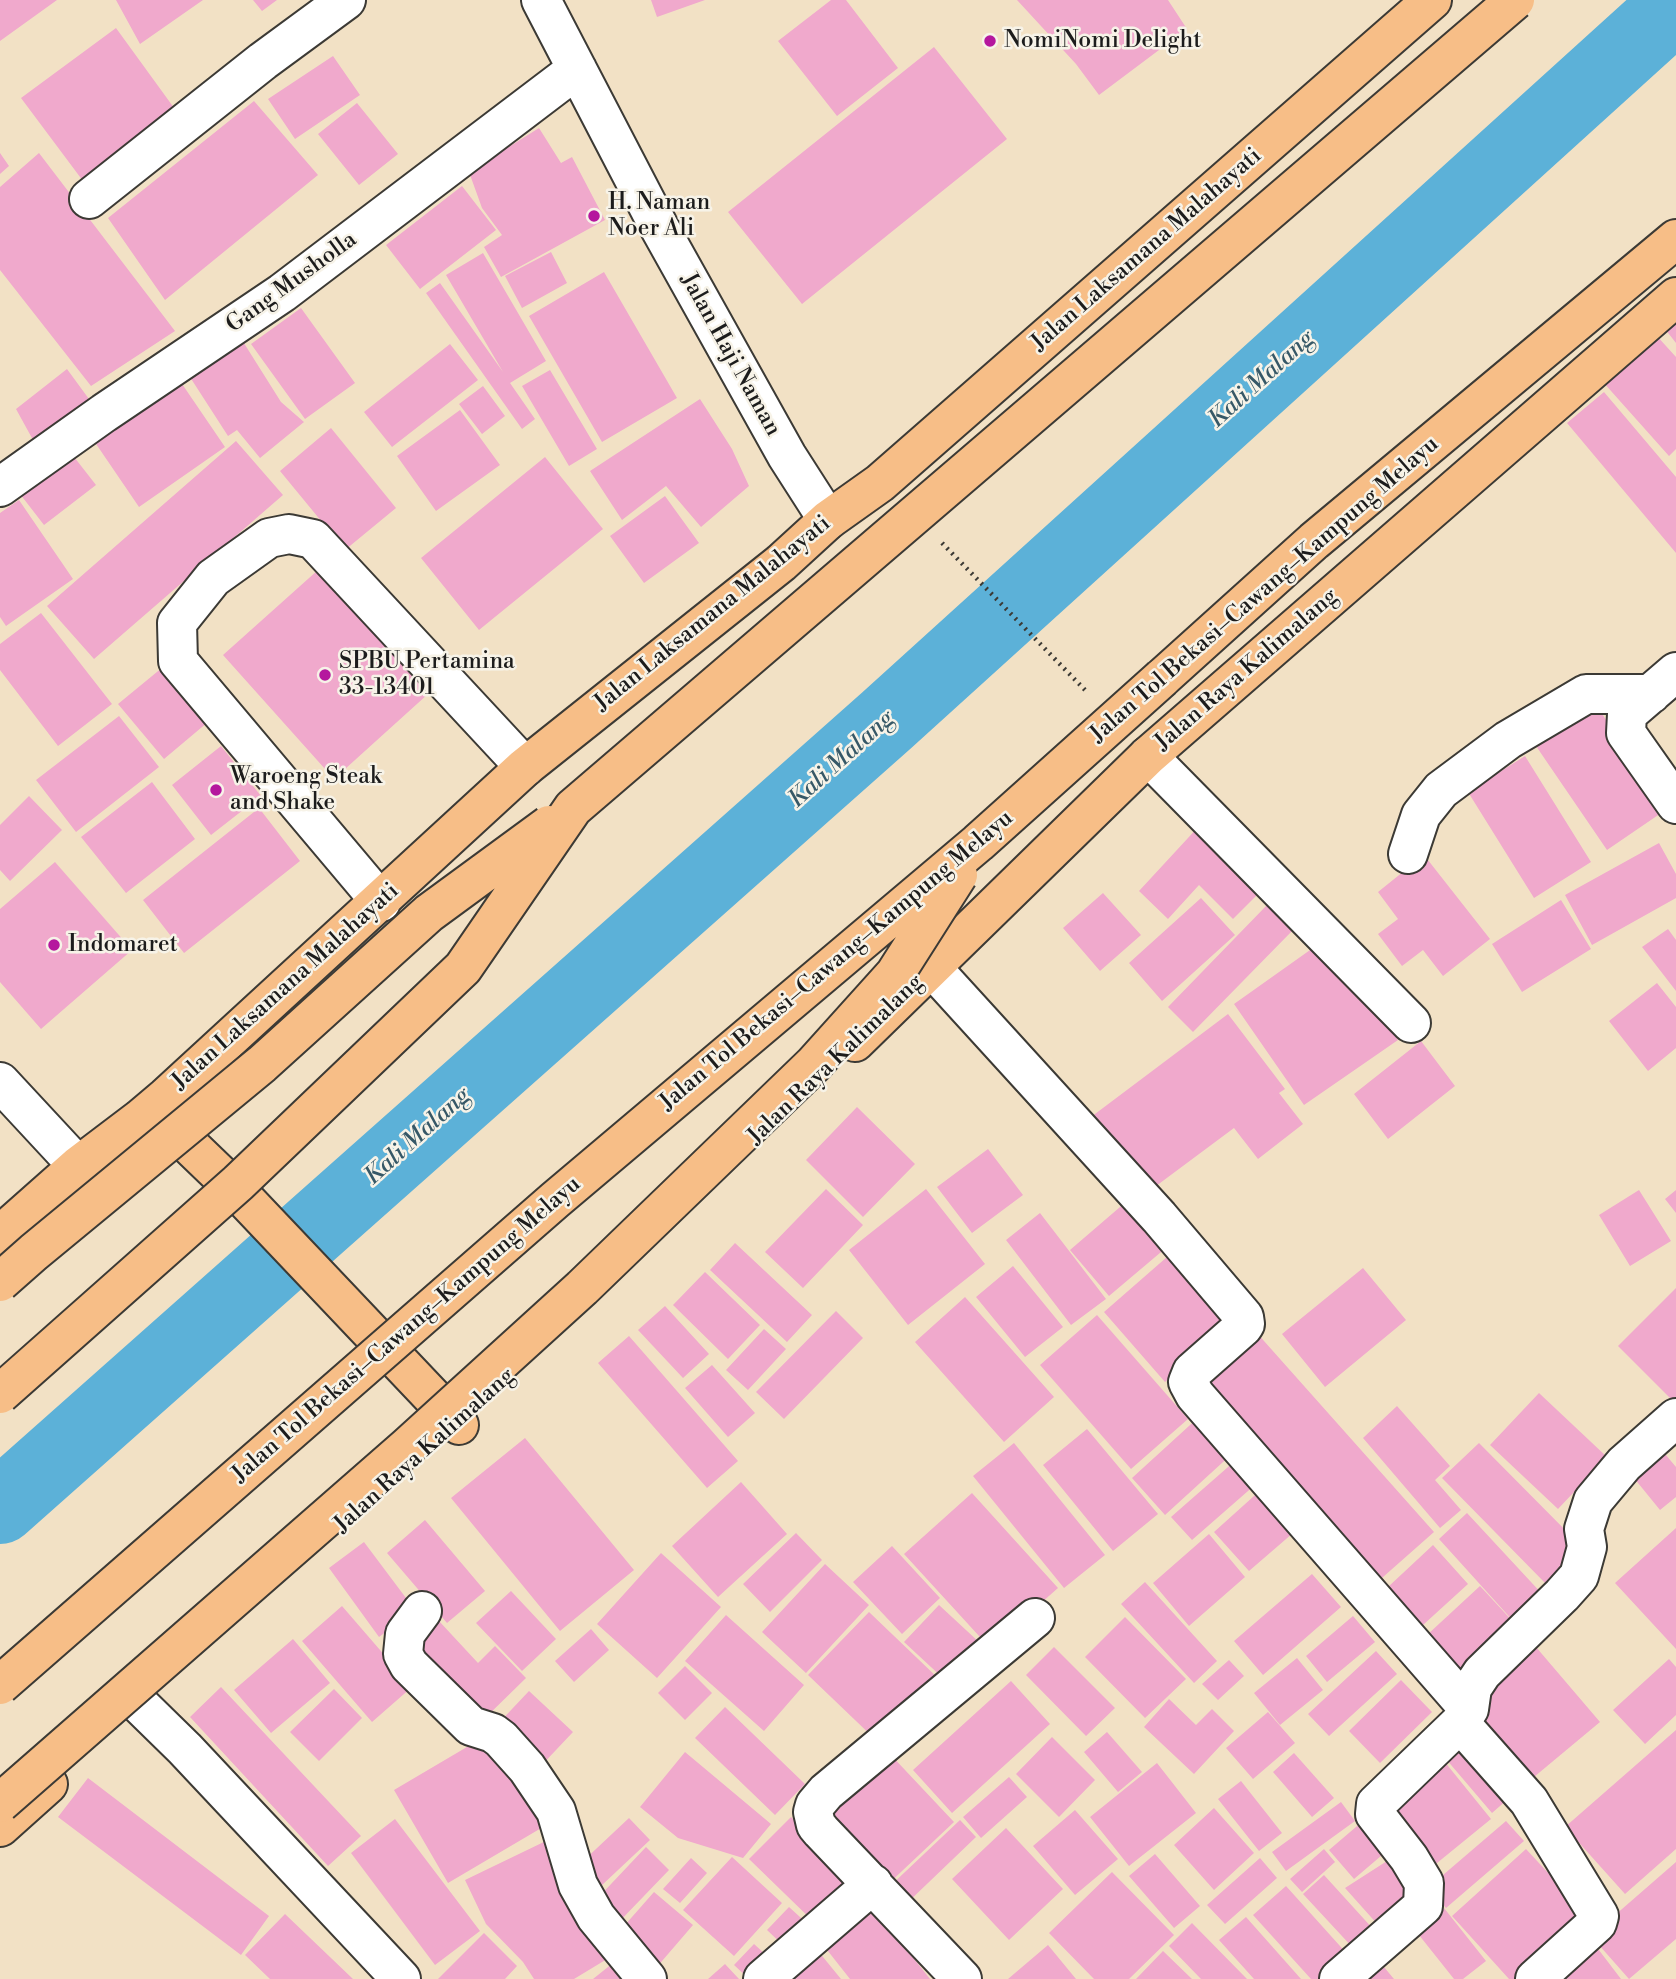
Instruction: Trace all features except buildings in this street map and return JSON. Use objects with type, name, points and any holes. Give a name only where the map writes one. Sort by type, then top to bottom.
[{"type":"main road","name":"Jalan Laksamana Malahayati","points":[[0,1235],[78,1166],[153,1108],[381,902],[525,767],[781,563],[828,520],[880,483],[1432,0]]},
{"type":"main road","points":[[0,1282],[262,1064],[429,913],[573,808],[1515,0]]},
{"type":"main road","name":"Jalan Tol Bekasi–Cawang–Kampung Melayu","points":[[0,1685],[555,1200],[978,843],[1314,541],[1676,239]]},
{"type":"main road","name":"Jalan Raya Kalimalang","points":[[0,1827],[138,1703],[459,1425],[1148,756],[1676,297]]},
{"type":"main road","points":[[0,1394],[238,1182],[463,968],[573,808]]},
{"type":"main road","points":[[0,1803],[396,1456],[582,1288],[814,1064],[895,975],[978,843]]},
{"type":"main road","points":[[153,1108],[238,1192],[459,1425]]},
{"type":"street","points":[[89,199],[263,61],[346,0]]},
{"type":"street","name":"Jalan Haji Naman","points":[[541,0],[658,226],[787,456],[828,520]]},
{"type":"street","name":"Gang Musholla","points":[[0,487],[282,293],[577,69]]},
{"type":"street","points":[[381,902],[178,661],[177,623],[213,578],[269,538],[289,534],[313,539],[525,767]]},
{"type":"street","points":[[1664,683],[1627,714],[1626,733],[1676,804]]},
{"type":"street","points":[[1408,854],[1421,815],[1441,790],[1508,740],[1586,694],[1664,683]]},
{"type":"street","points":[[1148,756],[1410,1023]]},
{"type":"street","points":[[932,968],[1159,1217],[1244,1317],[1243,1327],[1192,1373],[1188,1382],[1195,1395],[1465,1716],[1529,1801],[1599,1916],[1597,1923],[1535,1979]]},
{"type":"street","points":[[0,1082],[78,1166]]},
{"type":"street","points":[[1339,1979],[1423,1906],[1424,1884],[1409,1858],[1374,1810],[1376,1804],[1465,1716],[1472,1688],[1482,1673],[1579,1576],[1587,1547],[1584,1529],[1593,1501],[1624,1464],[1676,1418]]},
{"type":"street","points":[[422,1611],[405,1634],[403,1654],[409,1665],[471,1726],[493,1733],[527,1768],[556,1811],[578,1885],[596,1917],[647,1979]]},
{"type":"street","points":[[962,1979],[817,1825],[813,1812],[815,1805],[827,1792],[1035,1618]]},
{"type":"street","points":[[138,1703],[185,1748],[401,1979]]},
{"type":"street","points":[[762,1979],[873,1884]]},
{"type":"path","points":[[944,545],[1073,678]]},
{"type":"waterway","name":"Kali Malang","points":[[0,1507],[887,720],[1676,5]]},
{"type":"place","name":"NomiNomi Delight","points":[[990,41]]},
{"type":"place","name":"H. Naman Noer Ali","points":[[594,216]]},
{"type":"place","name":"SPBU Pertamina 33-13401","points":[[325,675]]},
{"type":"place","name":"Waroeng Steak and Shake","points":[[216,790]]},
{"type":"place","name":"Indomaret","points":[[54,945]]}]
